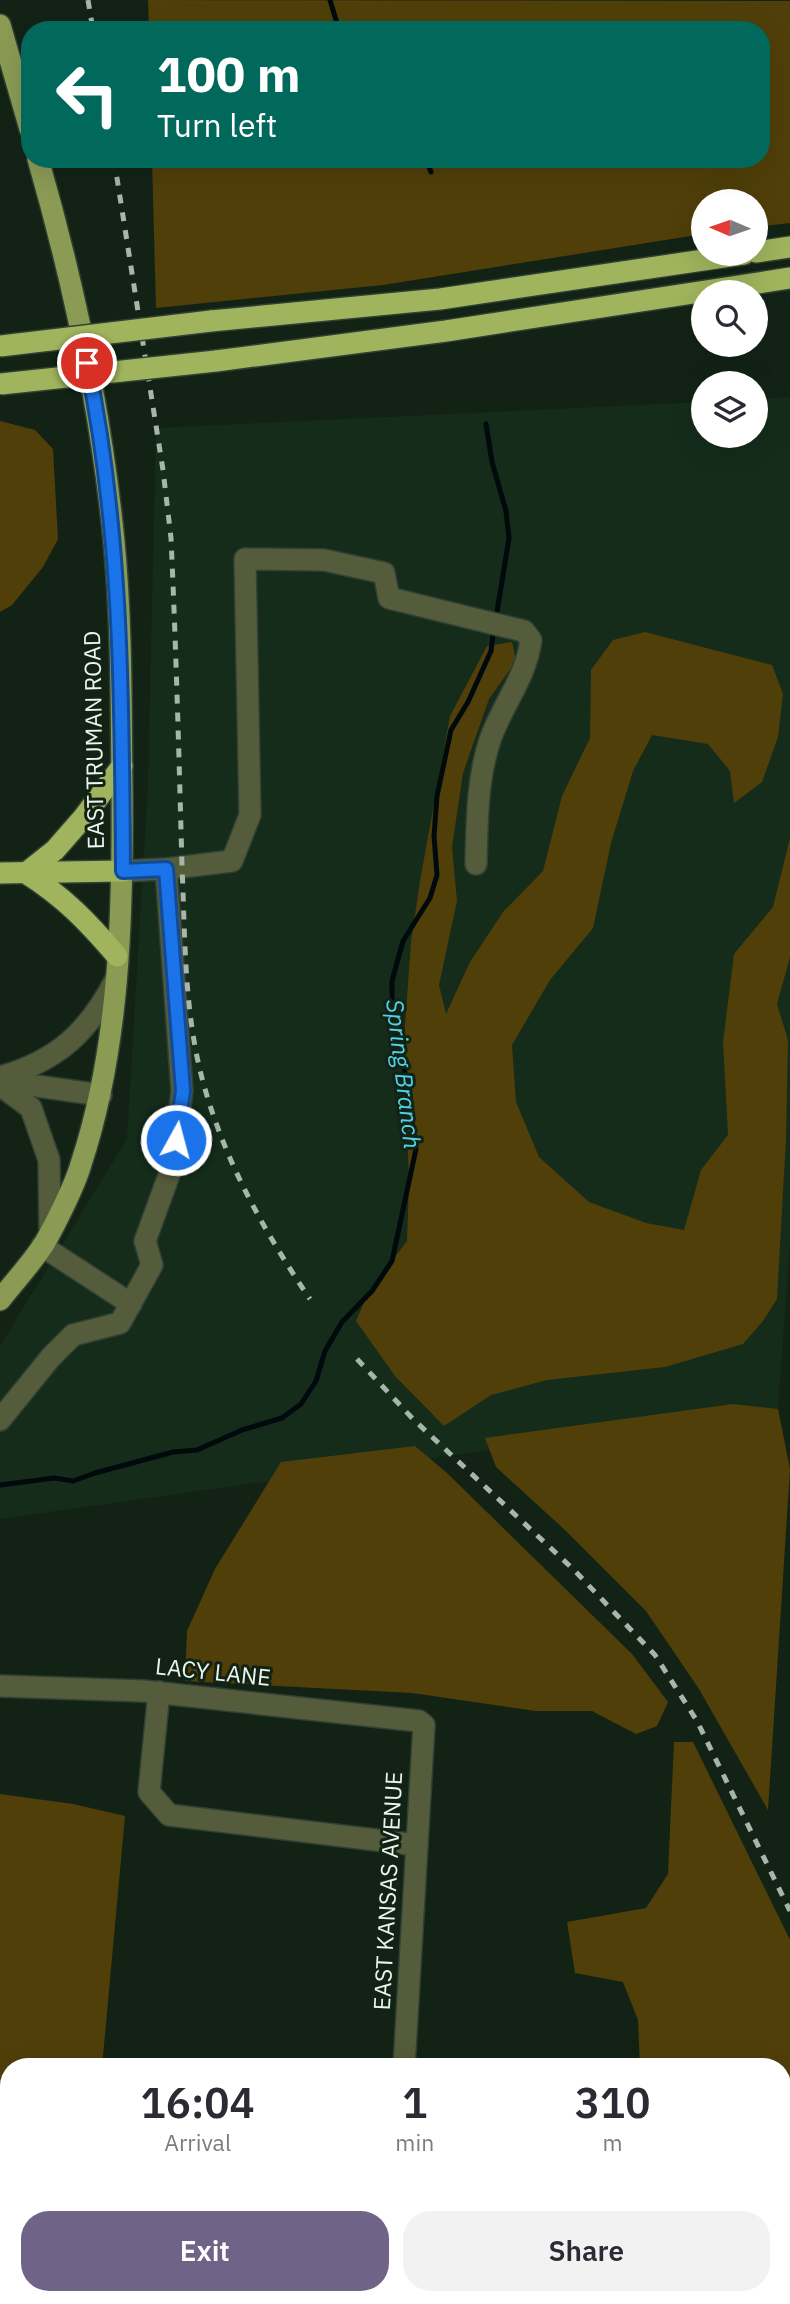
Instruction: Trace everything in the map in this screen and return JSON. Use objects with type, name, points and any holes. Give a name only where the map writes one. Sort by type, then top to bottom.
[{"type":"highway","points":[[768,250],[790,247]]},
{"type":"highway","points":[[0,346],[211,321],[440,299],[691,262]]},
{"type":"highway","points":[[0,385],[216,361],[446,331],[790,278]]},
{"type":"highway","points":[[26,873],[55,850],[122,766]]},
{"type":"highway","points":[[0,873],[123,871]]},
{"type":"highway","points":[[26,873],[56,892],[84,917],[117,956]]},
{"type":"main road","points":[[0,25],[21,98]]},
{"type":"main road","name":"EAST TRUMAN ROAD","points":[[0,1300],[46,1239],[81,1167],[101,1095],[116,979],[123,871],[121,695],[114,543],[98,414],[60,237],[41,168]]},
{"type":"street","points":[[123,871],[166,869],[232,860],[250,815],[245,559],[324,560],[384,573],[389,598],[524,631],[531,640],[521,679],[490,740],[478,802],[476,864]]},
{"type":"street","points":[[0,1420],[51,1357],[73,1335],[120,1323],[152,1265],[145,1241],[173,1164],[183,1091],[166,869]]},
{"type":"street","points":[[0,1081],[49,1058],[78,1034],[99,1011],[116,979]]},
{"type":"street","points":[[0,1081],[31,1108],[49,1160],[46,1239],[131,1304]]},
{"type":"street","points":[[0,1081],[101,1095]]},
{"type":"street","name":"LACY LANE","points":[[0,1686],[159,1692],[419,1721]]},
{"type":"street","points":[[159,1692],[149,1792],[169,1815],[417,1845]]},
{"type":"street","name":"EAST KANSAS AVENUE","points":[[405,2058],[424,1725],[419,1721]]},
{"type":"shaded area","points":[[148,0],[790,1],[790,223],[768,226],[768,189],[691,189],[691,236],[383,285],[156,308],[152,168],[770,168],[770,21],[149,21]]},
{"type":"shaded area","points":[[790,397],[790,1243],[778,1409],[0,1519],[0,1346],[127,1139],[148,784],[156,428],[691,403],[691,448],[768,448],[768,398]]},
{"type":"shaded area","points":[[0,421],[35,430],[53,449],[58,539],[43,567],[12,605],[0,612]]},
{"type":"shaded area","points":[[645,632],[772,665],[783,694],[778,737],[762,782],[734,803],[730,771],[708,744],[652,735],[633,771],[611,843],[593,928],[550,980],[512,1045],[516,1102],[539,1157],[589,1202],[646,1223],[684,1230],[701,1170],[728,1135],[723,1042],[734,954],[773,907],[790,838],[790,957],[777,1004],[788,1040],[786,1139],[777,1299],[743,1344],[665,1367],[547,1380],[491,1395],[444,1426],[395,1376],[356,1321],[369,1291],[407,1241],[409,1182],[404,1040],[411,942],[450,716],[487,646],[512,642],[516,661],[489,699],[463,773],[452,847],[457,901],[439,985],[446,1014],[470,962],[503,912],[543,871],[562,796],[590,738],[591,670],[613,640]]},
{"type":"shaded area","points":[[733,1404],[778,1409],[790,1469],[768,1810],[699,1689],[646,1611],[565,1530],[496,1467],[485,1438]]},
{"type":"shaded area","points":[[415,1446],[447,1473],[632,1654],[668,1702],[657,1726],[636,1734],[592,1711],[536,1711],[412,1693],[185,1681],[187,1631],[215,1569],[281,1462]]},
{"type":"shaded area","points":[[674,1742],[693,1742],[790,1940],[790,2058],[640,2058],[638,2020],[623,1982],[575,1973],[567,1922],[646,1908],[668,1874]]},
{"type":"shaded area","points":[[0,1794],[73,1804],[125,1816],[103,2058],[0,2058]]},
{"type":"waterway","name":"Spring Branch","points":[[330,0],[336,21]]},
{"type":"waterway","name":"Spring Branch","points":[[429,168],[431,172]]},
{"type":"waterway","name":"Spring Branch","points":[[486,424],[492,462],[506,511],[509,538],[496,618]]},
{"type":"waterway","name":"Spring Branch","points":[[0,1485],[54,1478],[73,1481],[173,1452],[197,1450],[242,1430],[282,1418],[301,1404],[316,1381],[325,1351],[342,1322],[372,1291],[392,1261],[416,1149],[404,1066],[392,1014],[392,981],[403,941],[430,898],[437,875],[434,836],[437,796],[451,730],[468,702],[491,651],[494,627]]},
{"type":"railway","points":[[88,0],[92,21]]},
{"type":"railway","points":[[115,168],[163,470],[171,538],[185,941],[194,1041],[208,1097],[230,1158],[259,1216],[310,1299]]},
{"type":"railway","points":[[357,1359],[413,1419],[573,1569],[655,1655],[697,1721],[790,1911]]},
{"type":"route","points":[[87,363],[98,414],[114,543],[121,695],[123,871],[166,869],[183,1091],[176,1140]]}]
